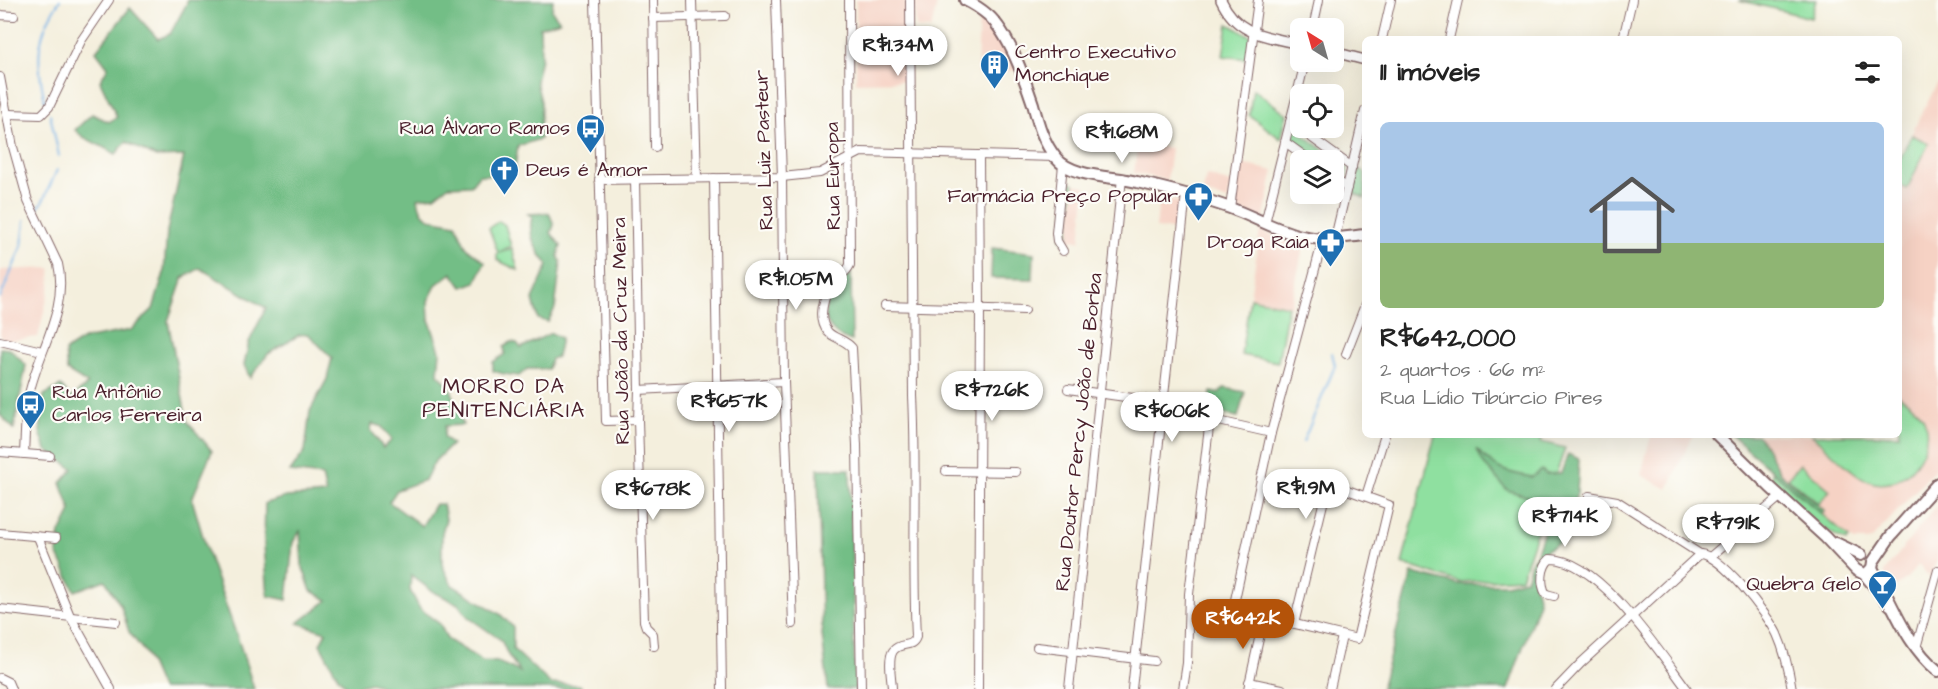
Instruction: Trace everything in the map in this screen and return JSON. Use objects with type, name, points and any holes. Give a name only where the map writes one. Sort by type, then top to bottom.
[{"type":"main road","points":[[965,0],[988,14],[995,22],[1021,71],[1045,142],[1059,161],[1084,173],[1122,178],[1186,194],[1230,208],[1292,234],[1323,239],[1362,235]]},
{"type":"main road","points":[[1720,438],[1860,573],[1938,483]]},
{"type":"main road","points":[[1825,537],[1867,563],[1916,648],[1938,671]]},
{"type":"street","points":[[8,114],[41,115],[49,107],[81,41],[109,0]]},
{"type":"street","points":[[595,0],[606,421],[638,420]]},
{"type":"street","points":[[653,0],[655,147]]},
{"type":"street","points":[[692,0],[697,178]]},
{"type":"street","name":"Rua Luiz Pasteur","points":[[776,0],[782,177],[784,382],[793,624]]},
{"type":"street","name":"Rua Europa","points":[[849,0],[850,265],[829,289],[822,316],[828,331],[852,348],[861,689]]},
{"type":"street","points":[[892,689],[893,650],[900,645],[915,642],[916,637],[916,445],[913,396],[910,0]]},
{"type":"street","points":[[1221,0],[1237,23],[1253,33],[1290,42]]},
{"type":"street","points":[[1230,208],[1258,0]]},
{"type":"street","points":[[1316,18],[1320,0]]},
{"type":"street","points":[[1383,36],[1391,0]]},
{"type":"street","points":[[1450,36],[1458,0]]},
{"type":"street","points":[[1624,36],[1632,0]]},
{"type":"street","points":[[0,15],[14,16]]},
{"type":"street","points":[[653,18],[725,16]]},
{"type":"street","points":[[1344,55],[1362,59]]},
{"type":"street","points":[[0,77],[13,147],[28,201],[58,264],[60,274],[58,302],[28,399],[24,454]]},
{"type":"street","points":[[1265,223],[1290,122]]},
{"type":"street","points":[[1335,238],[1362,124]]},
{"type":"street","points":[[1312,138],[1352,167]]},
{"type":"street","points":[[1285,142],[1296,150]]},
{"type":"street","points":[[599,180],[782,177],[820,173],[861,152],[979,155],[1059,161],[1056,233],[1057,241],[1064,252]]},
{"type":"street","points":[[978,689],[979,155]]},
{"type":"street","points":[[714,178],[722,689]]},
{"type":"street","name":"Rua Doutor Percy João de Borba","points":[[1069,689],[1122,178]]},
{"type":"street","name":"Rua João da Cruz Meira","points":[[635,179],[640,533],[644,616],[646,627],[654,634],[654,646]]},
{"type":"street","points":[[1132,689],[1186,194]]},
{"type":"street","points":[[1294,624],[1328,483],[1389,505],[1357,639],[1342,636],[1233,609],[1271,434],[1323,239]]},
{"type":"street","points":[[885,306],[1025,310]]},
{"type":"street","points":[[1346,354],[1362,313]]},
{"type":"street","points":[[0,341],[42,351]]},
{"type":"street","points":[[639,390],[784,382]]},
{"type":"street","points":[[1068,390],[1190,406]]},
{"type":"street","points":[[1183,689],[1187,663],[1189,594],[1210,419],[1271,434]]},
{"type":"street","points":[[1366,496],[1384,438]]},
{"type":"street","points":[[0,452],[50,456]]},
{"type":"street","points":[[946,471],[1016,472]]},
{"type":"street","points":[[1589,496],[1617,501],[1700,554],[1710,557],[1750,595],[1771,624],[1787,662],[1792,689]]},
{"type":"street","points":[[1710,557],[1780,497]]},
{"type":"street","points":[[0,533],[56,538]]},
{"type":"street","points":[[38,537],[70,616],[111,689]]},
{"type":"street","points":[[1556,689],[1581,663],[1700,554]]},
{"type":"street","points":[[1554,596],[1546,594],[1543,589],[1543,568],[1550,559],[1569,563],[1585,572],[1633,616],[1687,689]]},
{"type":"street","points":[[1916,648],[1938,570]]},
{"type":"street","points":[[0,609],[116,622]]},
{"type":"street","points":[[1264,616],[1249,685],[1282,689]]},
{"type":"street","points":[[1330,689],[1342,636]]},
{"type":"street","points":[[1037,647],[1154,661]]},
{"type":"street","points":[[0,678],[8,682],[11,689]]},
{"type":"shaded area","points":[[856,0],[906,0],[907,81],[856,82]]},
{"type":"shaded area","points":[[915,0],[938,0],[931,29],[916,28]]},
{"type":"shaded area","points":[[979,16],[994,32],[1015,70],[977,75]]},
{"type":"shaded area","points":[[1938,82],[1938,466],[1872,539],[1855,541],[1733,438],[1902,438],[1902,152]]},
{"type":"shaded area","points":[[1138,144],[1171,148],[1167,180],[1134,173]]},
{"type":"shaded area","points":[[1241,164],[1274,171],[1263,221],[1235,207]]},
{"type":"shaded area","points":[[1206,175],[1230,183],[1228,201],[1203,192]]},
{"type":"shaded area","points":[[1074,184],[1086,186],[1080,241],[1068,240]]},
{"type":"shaded area","points":[[1159,198],[1181,202],[1177,230],[1156,228]]},
{"type":"shaded area","points":[[1260,230],[1303,247],[1291,306],[1250,298]]},
{"type":"shaded area","points":[[51,268],[50,286],[38,337],[6,341],[0,336],[0,270]]},
{"type":"shaded area","points":[[1650,438],[1692,438],[1668,489],[1641,475]]},
{"type":"shaded area","points":[[1938,504],[1938,559],[1930,578],[1919,564],[1906,579],[1889,592],[1884,572]]},
{"type":"green space","points":[[187,0],[553,0],[552,11],[560,21],[540,27],[541,58],[536,81],[541,102],[540,139],[518,146],[514,175],[479,175],[471,185],[448,186],[435,196],[418,198],[422,212],[426,216],[456,224],[466,247],[485,262],[476,282],[462,287],[452,273],[437,284],[428,301],[429,319],[440,351],[438,374],[450,386],[463,425],[445,426],[444,437],[452,444],[435,461],[425,480],[397,490],[389,502],[422,526],[435,504],[443,504],[446,519],[442,533],[442,565],[452,585],[500,614],[513,627],[513,649],[551,684],[580,685],[582,689],[388,689],[371,683],[349,689],[338,677],[320,644],[326,632],[298,623],[328,600],[311,591],[302,565],[300,531],[293,542],[287,600],[268,596],[264,545],[265,503],[286,497],[326,494],[322,476],[290,472],[305,451],[310,411],[327,379],[332,358],[308,334],[299,335],[268,354],[250,378],[244,365],[249,342],[266,308],[200,268],[183,278],[168,321],[187,421],[212,451],[192,499],[208,554],[254,689],[161,689],[146,654],[129,632],[121,606],[105,580],[75,591],[57,553],[60,533],[71,511],[61,483],[73,469],[46,450],[40,432],[44,395],[61,386],[71,398],[88,384],[67,371],[65,351],[84,339],[131,330],[153,309],[164,273],[167,231],[184,156],[156,157],[126,142],[116,154],[83,137],[75,130],[92,114],[109,122],[117,117],[100,81],[108,67],[96,51],[130,8],[158,39],[170,34]],"holes":[[[372,424],[381,426],[392,440],[383,448],[371,430]],[[411,575],[432,591],[458,604],[468,617],[501,640],[520,672],[498,662],[482,661],[447,639],[440,624],[420,609],[410,590]]]},
{"type":"green space","points":[[1739,0],[1816,0],[1811,18]]},
{"type":"green space","points":[[1228,24],[1251,36],[1247,59],[1223,56]]},
{"type":"green space","points":[[1253,89],[1287,114],[1281,139],[1249,115]]},
{"type":"green space","points":[[1912,135],[1929,143],[1907,189],[1902,186],[1902,155]]},
{"type":"green space","points":[[1290,138],[1308,138],[1324,150],[1300,150],[1289,142]]},
{"type":"green space","points":[[1344,165],[1348,168],[1344,184]]},
{"type":"green space","points":[[1359,169],[1362,171],[1362,197],[1353,193]]},
{"type":"green space","points":[[1070,182],[1074,184],[1068,240],[1064,242],[1061,239]]},
{"type":"green space","points":[[549,213],[554,225],[551,233],[561,246],[558,256],[561,262],[555,308],[548,322],[538,319],[533,299],[548,265],[534,243],[531,230],[532,217],[528,214]]},
{"type":"green space","points":[[499,221],[505,225],[511,246],[498,253],[489,228]]},
{"type":"green space","points":[[512,248],[518,270],[497,260],[497,254]]},
{"type":"green space","points":[[992,248],[1034,253],[1033,279],[991,278]]},
{"type":"green space","points":[[851,272],[852,341],[831,329],[825,309],[833,290]]},
{"type":"green space","points":[[1250,298],[1288,306],[1278,362],[1241,355]]},
{"type":"green space","points":[[551,333],[561,338],[557,357],[551,359],[548,369],[527,369],[519,376],[493,371],[493,362],[505,354],[504,347],[511,342],[517,343],[521,348]]},
{"type":"green space","points":[[0,348],[10,349],[26,365],[14,429],[0,415]]},
{"type":"green space","points":[[1224,388],[1245,392],[1238,417],[1209,411],[1211,392],[1219,393]]},
{"type":"green space","points":[[1902,397],[1921,414],[1926,428],[1926,441],[1916,464],[1908,473],[1898,480],[1874,483],[1851,470],[1815,438],[1902,438]]},
{"type":"green space","points":[[1434,438],[1542,438],[1541,442],[1565,448],[1521,578],[1459,582],[1402,564]]},
{"type":"green space","points":[[1734,438],[1760,438],[1781,474],[1825,511],[1822,514]]},
{"type":"green space","points":[[1476,449],[1501,469],[1532,477],[1542,470],[1546,474],[1561,473],[1568,454],[1579,459],[1577,493],[1559,543],[1546,550],[1538,564],[1535,584],[1539,602],[1508,689],[1381,689],[1412,573],[1457,584],[1506,584],[1526,579],[1536,555],[1550,513],[1529,497],[1507,490],[1484,464]]},
{"type":"green space","points":[[1800,464],[1830,490],[1819,504],[1788,478]]},
{"type":"green space","points":[[818,469],[850,469],[857,689],[828,689],[822,634]]},
{"type":"green space","points":[[1772,471],[1849,538],[1846,541],[1825,529],[1789,501],[1771,485]]},
{"type":"waterway","points":[[45,102],[40,74],[40,49],[46,26],[60,0]]},
{"type":"waterway","points":[[50,114],[59,156]]},
{"type":"waterway","points":[[37,209],[57,170]]},
{"type":"waterway","points":[[0,298],[22,246],[25,220]]},
{"type":"waterway","points":[[1303,442],[1335,366],[1332,353]]},
{"type":"place","name":"Centro Executivo Monchique","points":[[994,90]]},
{"type":"place","name":"Rua Álvaro Ramos","points":[[591,154]]},
{"type":"place","name":"Deus é Amor","points":[[505,196]]},
{"type":"place","name":"Farmácia Preço Popular","points":[[1199,222]]},
{"type":"place","name":"Droga Raia","points":[[1330,268]]},
{"type":"place","name":"Rua Antônio Carlos Ferreira","points":[[31,430]]},
{"type":"place","name":"Quebra Gelo","points":[[1882,610]]},
{"type":"district","name":"MORRO DA PENITENCIÁRIA","points":[[504,398]]}]
